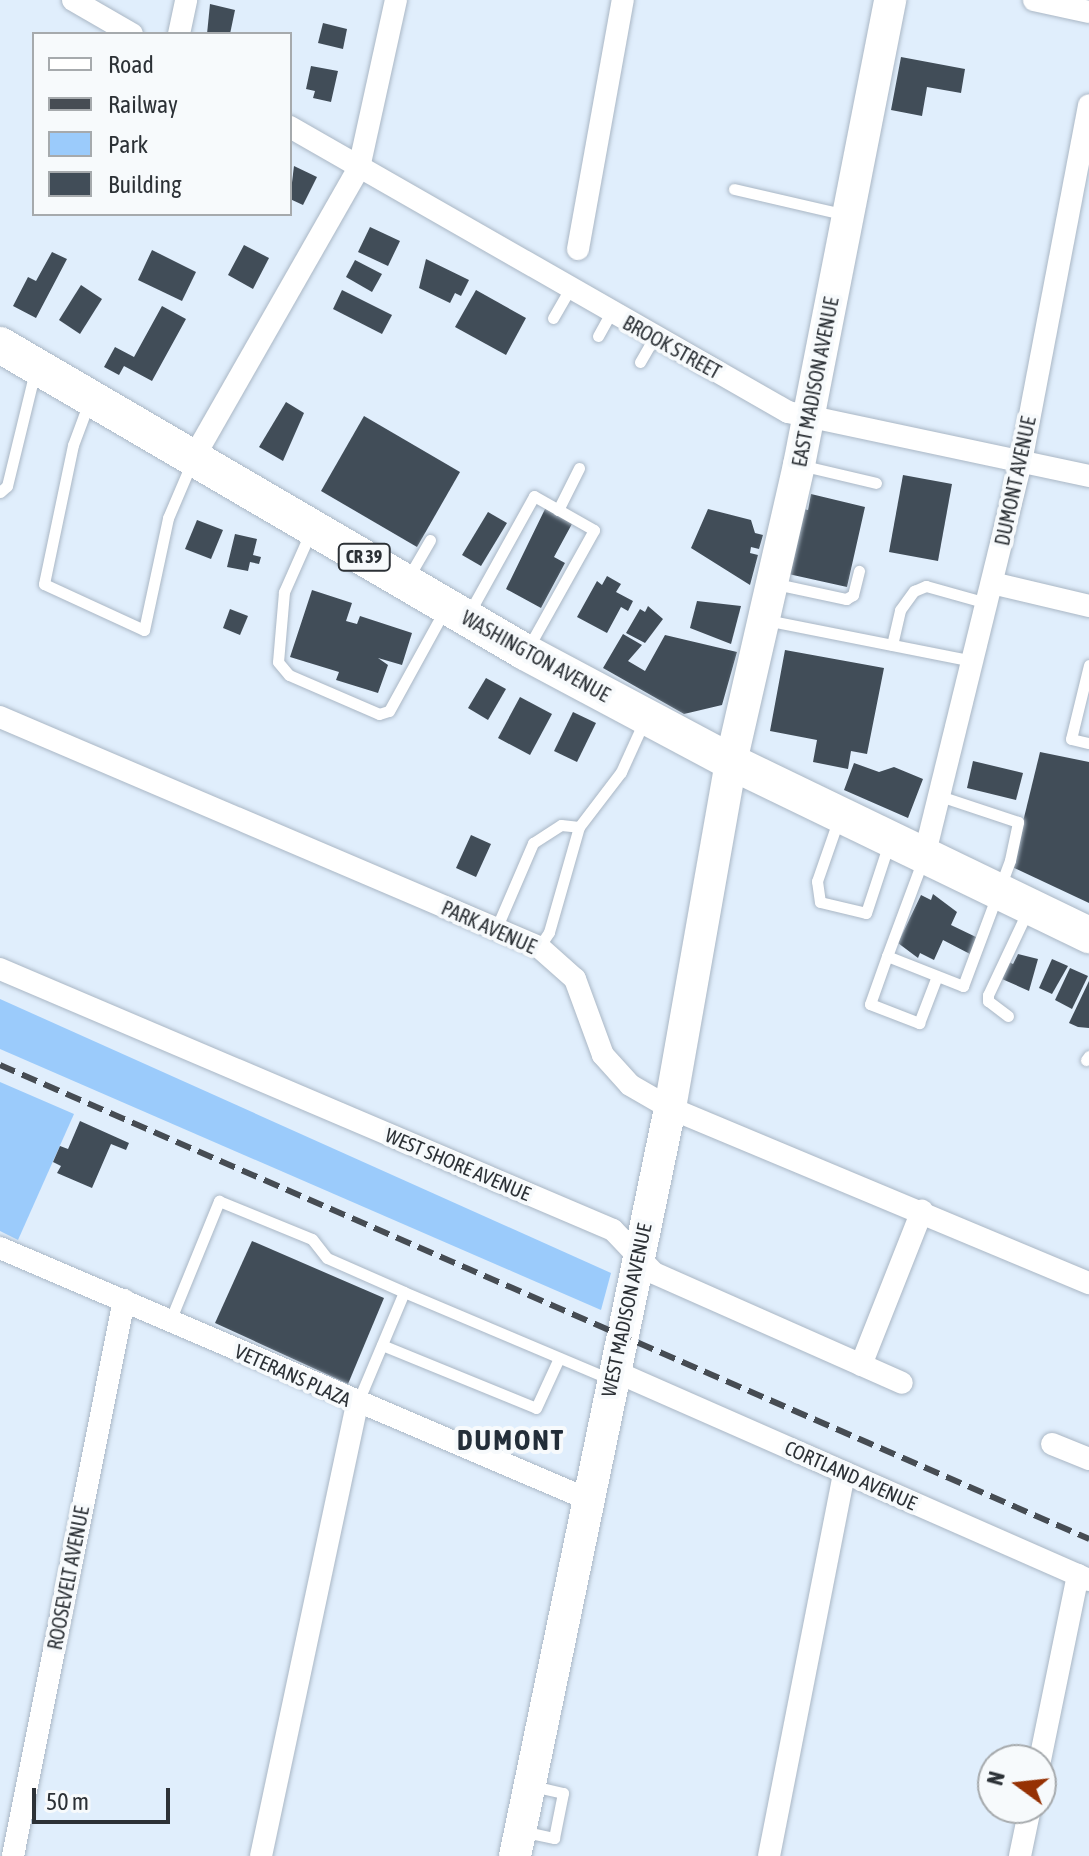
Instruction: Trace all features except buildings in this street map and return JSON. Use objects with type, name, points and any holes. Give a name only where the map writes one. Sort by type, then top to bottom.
[{"type":"main road","name":"EAST MADISON AVENUE","points":[[731,762],[809,418],[890,0]]},
{"type":"main road","name":"WASHINGTON AVENUE","points":[[0,345],[525,652],[731,762],[925,853],[1089,935]]},
{"type":"main road","name":"WEST MADISON AVENUE","points":[[518,1844],[670,1108],[731,762]]},
{"type":"street","points":[[73,0],[129,32]]},
{"type":"street","points":[[179,32],[186,0]]},
{"type":"street","points":[[194,457],[359,168],[396,0]]},
{"type":"street","points":[[578,249],[623,0]]},
{"type":"street","points":[[1034,0],[1089,12]]},
{"type":"street","name":"DUMONT AVENUE","points":[[925,853],[1021,462],[1089,105]]},
{"type":"street","name":"BROOK STREET","points":[[292,128],[788,412],[1089,476]]},
{"type":"street","points":[[990,593],[1089,606]]},
{"type":"street","name":"PARK AVENUE","points":[[0,717],[539,947],[575,979],[603,1055],[615,1074],[670,1108],[1089,1283]]},
{"type":"street","name":"WEST SHORE AVENUE","points":[[0,969],[613,1230],[654,1273],[902,1383]]},
{"type":"street","points":[[861,1365],[922,1211]]},
{"type":"street","name":"VETERANS PLAZA","points":[[0,1248],[357,1404],[587,1499]]},
{"type":"street","name":"ROOSEVELT AVENUE","points":[[13,1856],[124,1300]]},
{"type":"street","name":"CORTLAND AVENUE","points":[[613,1376],[844,1472],[1083,1577]]},
{"type":"street","points":[[261,1856],[357,1404]]},
{"type":"street","points":[[1052,1444],[1089,1459]]},
{"type":"street","points":[[769,1856],[844,1472]]},
{"type":"street","points":[[1044,1744],[1083,1577]]},
{"type":"street","points":[[1020,1856],[1027,1824]]},
{"type":"lane","points":[[734,189],[847,215]]},
{"type":"lane","points":[[553,318],[570,288]]},
{"type":"lane","points":[[598,336],[611,313]]},
{"type":"lane","points":[[640,362],[655,336]]},
{"type":"lane","points":[[0,492],[7,486],[36,367]]},
{"type":"lane","points":[[91,398],[73,445],[44,584],[144,630],[168,518],[194,457]]},
{"type":"lane","points":[[799,465],[876,483]]},
{"type":"lane","points":[[558,510],[579,468]]},
{"type":"lane","points":[[313,527],[284,592],[278,662],[289,675],[379,714],[389,711],[534,496],[594,530],[525,652]]},
{"type":"lane","points":[[406,582],[430,540]]},
{"type":"lane","points":[[771,583],[846,599],[853,595],[859,571]]},
{"type":"lane","points":[[892,645],[900,610],[914,591],[926,586],[990,593]]},
{"type":"lane","points":[[762,620],[973,661]]},
{"type":"lane","points":[[1089,665],[1071,739],[1089,743]]},
{"type":"lane","points":[[539,947],[549,932],[579,827],[621,772],[646,717]]},
{"type":"lane","points":[[887,956],[963,986],[1010,860],[1017,820],[940,796]]},
{"type":"lane","points":[[840,814],[817,881],[820,902],[866,913],[890,837]]},
{"type":"lane","points":[[496,929],[533,843],[561,825],[579,827]]},
{"type":"lane","points":[[925,853],[870,1004],[919,1023],[937,976]]},
{"type":"lane","points":[[1008,1016],[988,1001],[988,995],[1030,906]]},
{"type":"lane","points":[[170,1321],[219,1201],[301,1233],[327,1258],[559,1358],[613,1376]]},
{"type":"lane","points":[[357,1404],[404,1292]]},
{"type":"lane","points":[[382,1345],[536,1408],[559,1358]]},
{"type":"green space","points":[[0,999],[611,1273],[601,1310],[0,1049]]},
{"type":"green space","points":[[0,1082],[74,1114],[18,1240],[0,1231]]},
{"type":"railway","points":[[0,1065],[1089,1539]]},
{"type":"district","name":"DUMONT","points":[[511,1440]]}]
